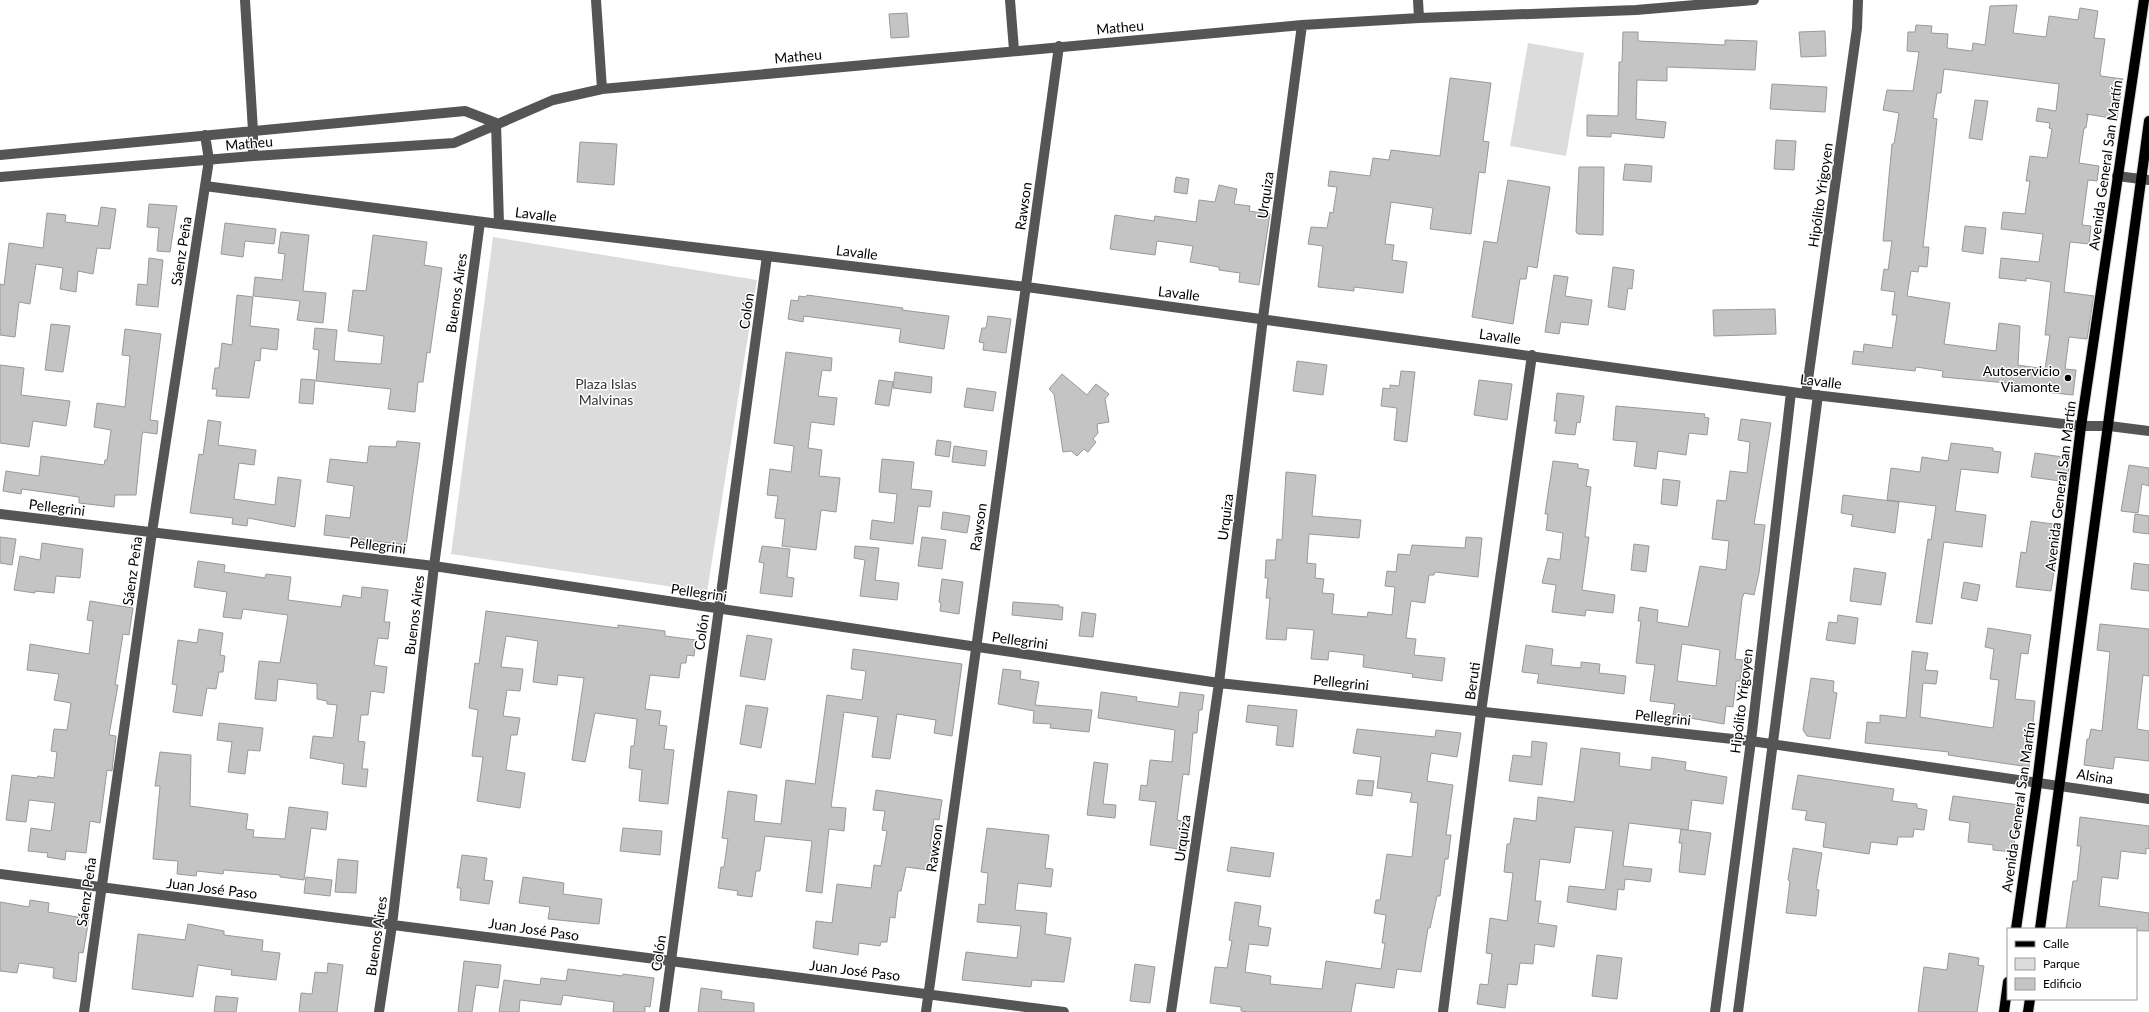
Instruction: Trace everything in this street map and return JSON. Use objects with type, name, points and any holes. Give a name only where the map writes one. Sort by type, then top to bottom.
[{"type":"main road","name":"Avenida General San Martín","points":[[2016,928],[2037,783],[2081,426],[2144,0]]},
{"type":"main road","points":[[2040,928],[2061,785],[2109,426],[2145,179],[2149,121]]},
{"type":"main road","points":[[2004,1012],[2007,990]]},
{"type":"main road","points":[[2028,1012],[2030,1000]]},
{"type":"street","points":[[245,0],[254,131],[253,156]]},
{"type":"street","points":[[596,0],[602,89]]},
{"type":"street","points":[[1010,0],[1014,50]]},
{"type":"street","points":[[1418,0],[1419,18]]},
{"type":"street","name":"Matheu","points":[[0,177],[253,156],[454,143],[496,123],[553,100],[602,89],[1014,50],[1302,25],[1635,5],[1754,0]]},
{"type":"street","name":"Hipólito Yrigoyen","points":[[1806,394],[1856,36],[1858,0]]},
{"type":"street","name":"Urquiza","points":[[1171,1012],[1219,683],[1263,318],[1302,25]]},
{"type":"street","name":"Rawson","points":[[926,1012],[1059,46]]},
{"type":"street","name":"Matheu","points":[[0,155],[465,111],[496,123]]},
{"type":"street","points":[[496,123],[499,224]]},
{"type":"street","name":"Sáenz Peña","points":[[84,1012],[100,888],[152,532],[209,160],[206,135]]},
{"type":"street","points":[[2117,176],[2145,179]]},
{"type":"street","name":"Lavalle","points":[[205,186],[480,222],[1027,287],[1263,318],[1806,394],[2081,426],[2109,426],[2149,431]]},
{"type":"street","name":"Buenos Aires","points":[[379,1012],[392,925],[434,566],[480,222]]},
{"type":"street","name":"Colón","points":[[664,1012],[718,608],[768,256]]},
{"type":"street","name":"Beruti","points":[[1443,1012],[1481,712],[1532,355]]},
{"type":"street","name":"Hipólito Yrigoyen","points":[[1715,1012],[1751,741],[1792,392]]},
{"type":"street","points":[[1738,1012],[1818,395]]},
{"type":"street","name":"Pellegrini","points":[[0,514],[434,566],[975,648],[1219,683],[1751,741],[2037,783]]},
{"type":"street","name":"Alsina","points":[[2037,783],[2061,785],[2149,799]]},
{"type":"street","name":"Juan José Paso","points":[[0,874],[671,962],[928,993],[1064,1012]]},
{"type":"green space","points":[[1528,43],[1584,53],[1566,156],[1510,146]]},
{"type":"green space","name":"Plaza Islas Malvinas","points":[[493,237],[757,280],[707,592],[451,554]]},
{"type":"building","points":[[2017,5],[2013,33],[2046,37],[2049,16],[2078,20],[2080,8],[2098,11],[2094,38],[2105,39],[2100,73],[2101,76],[2123,79],[2117,119],[2086,114],[2088,115],[2086,128],[2084,128],[2079,163],[2099,166],[2097,181],[2088,180],[2082,225],[2091,226],[2089,244],[2070,242],[2064,292],[2094,296],[2087,339],[2069,337],[2065,369],[2076,370],[2073,395],[2017,389],[2018,384],[1942,377],[1943,371],[1916,367],[1915,371],[1852,364],[1854,351],[1863,352],[1864,344],[1892,348],[1897,315],[1892,315],[1895,292],[1881,290],[1884,269],[1888,270],[1892,241],[1883,241],[1892,144],[1894,144],[1899,113],[1883,110],[1887,90],[1913,91],[1919,52],[1907,51],[1908,32],[1915,32],[1916,25],[1932,26],[1931,33],[1948,34],[1947,48],[1972,51],[1973,43],[1985,45],[1990,6]],"holes":[[[1944,69],[2059,84],[2056,111],[2038,108],[2036,121],[2050,123],[2049,128],[2052,129],[2047,158],[2030,156],[2026,181],[2030,181],[2025,214],[2003,212],[2001,229],[2043,234],[2039,262],[2001,258],[1999,278],[2026,281],[2026,278],[2051,282],[2045,335],[2050,335],[2045,369],[2018,365],[2020,326],[1999,323],[1996,351],[1944,344],[1950,303],[1907,296],[1911,271],[1918,272],[1919,266],[1927,267],[1929,247],[1923,247],[1937,119],[1933,118],[1937,93],[1941,93]]]},
{"type":"building","points":[[907,13],[909,37],[891,38],[889,14]]},
{"type":"building","points":[[1825,31],[1826,56],[1801,57],[1799,32]]},
{"type":"building","points":[[1623,32],[1638,32],[1638,41],[1725,45],[1725,40],[1757,41],[1755,70],[1667,67],[1667,81],[1637,80],[1636,119],[1666,122],[1664,138],[1611,133],[1611,137],[1587,136],[1587,115],[1618,116],[1619,62],[1622,62]]},
{"type":"building","points":[[1450,78],[1491,83],[1483,141],[1489,142],[1485,173],[1479,172],[1471,234],[1430,229],[1433,208],[1391,202],[1385,244],[1394,245],[1392,260],[1407,262],[1403,293],[1354,287],[1354,291],[1318,287],[1323,246],[1308,244],[1311,227],[1327,228],[1330,212],[1333,213],[1337,187],[1328,186],[1330,171],[1370,176],[1373,158],[1389,160],[1391,150],[1440,156]]},
{"type":"building","points":[[1772,84],[1827,87],[1825,112],[1770,109]]},
{"type":"building","points":[[1975,100],[1988,101],[1982,140],[1969,138]]},
{"type":"building","points":[[1776,140],[1796,141],[1794,170],[1774,169]]},
{"type":"building","points":[[580,142],[617,144],[614,185],[577,182]]},
{"type":"building","points":[[1625,164],[1652,166],[1651,182],[1623,180]]},
{"type":"building","points":[[1579,167],[1604,167],[1603,235],[1578,234],[1576,232]]},
{"type":"building","points":[[1176,177],[1189,179],[1187,194],[1174,192]]},
{"type":"building","points":[[1508,180],[1550,187],[1537,268],[1528,266],[1526,279],[1520,279],[1513,324],[1472,317],[1484,241],[1497,243]]},
{"type":"building","points":[[1219,185],[1237,189],[1234,204],[1250,206],[1249,211],[1270,214],[1259,285],[1239,282],[1240,273],[1219,270],[1219,267],[1190,262],[1193,246],[1157,241],[1155,255],[1110,249],[1115,215],[1154,221],[1155,216],[1196,222],[1199,200],[1215,202]]},
{"type":"building","points":[[149,204],[177,206],[170,252],[157,251],[159,228],[147,227]]},
{"type":"building","points":[[101,207],[116,209],[110,249],[97,248],[93,274],[78,271],[76,292],[60,289],[63,268],[36,264],[30,304],[19,302],[15,337],[0,335],[0,284],[4,285],[9,243],[43,248],[47,213],[66,215],[65,222],[98,226]]},
{"type":"building","points":[[225,223],[276,229],[274,244],[245,241],[243,257],[221,254]]},
{"type":"building","points":[[1965,226],[1986,228],[1983,254],[1962,251]]},
{"type":"building","points":[[281,232],[309,235],[303,291],[326,293],[323,323],[297,320],[300,301],[253,296],[255,277],[282,280],[285,254],[278,253]]},
{"type":"building","points":[[373,235],[427,242],[424,265],[442,268],[430,353],[427,352],[423,382],[418,382],[415,412],[388,409],[391,389],[316,381],[319,350],[313,349],[315,328],[337,330],[334,361],[381,364],[384,336],[348,331],[353,290],[366,291]]},
{"type":"building","points":[[149,258],[163,260],[158,307],[136,305],[138,284],[147,285]]},
{"type":"building","points":[[1613,267],[1634,270],[1632,289],[1628,288],[1625,310],[1608,307]]},
{"type":"building","points":[[1554,275],[1568,277],[1565,296],[1592,300],[1588,325],[1561,322],[1559,334],[1545,332]]},
{"type":"building","points":[[237,295],[253,297],[250,326],[279,329],[277,350],[261,348],[260,361],[255,360],[249,398],[216,396],[217,389],[212,389],[215,368],[219,368],[222,343],[232,345]]},
{"type":"building","points":[[807,295],[949,316],[944,349],[899,342],[901,329],[804,316],[803,322],[788,319],[791,300],[798,301],[799,296],[806,297]]},
{"type":"building","points":[[1775,309],[1776,334],[1714,336],[1713,310]]},
{"type":"building","points":[[988,316],[1011,319],[1006,353],[983,350],[984,343],[979,342],[982,328],[986,328]]},
{"type":"building","points":[[51,324],[70,326],[63,372],[45,370]]},
{"type":"building","points":[[125,329],[161,334],[150,420],[158,421],[157,434],[143,432],[136,495],[115,495],[114,507],[79,503],[79,497],[22,489],[21,494],[3,491],[6,471],[39,476],[41,456],[104,465],[105,460],[107,460],[111,430],[94,427],[97,403],[125,407],[130,356],[122,355]]},
{"type":"building","points":[[786,352],[832,358],[831,371],[822,370],[818,396],[837,398],[834,425],[811,422],[808,448],[822,450],[819,476],[840,478],[836,512],[821,510],[816,550],[782,546],[785,519],[775,518],[778,496],[767,495],[770,469],[791,472],[794,446],[774,443]]},
{"type":"building","points":[[1297,361],[1327,365],[1323,395],[1293,391]]},
{"type":"building","points":[[0,365],[24,368],[21,395],[70,401],[66,426],[33,421],[29,447],[0,443]]},
{"type":"building","points":[[1401,371],[1415,372],[1407,442],[1394,440],[1397,408],[1381,406],[1383,388],[1390,389],[1390,385],[1399,386]]},
{"type":"building","points":[[895,372],[932,377],[931,393],[893,388]]},
{"type":"building","points":[[1062,374],[1087,395],[1096,384],[1109,394],[1105,399],[1109,422],[1097,424],[1098,433],[1093,439],[1096,442],[1088,452],[1084,449],[1077,456],[1071,451],[1063,452],[1054,394],[1049,389]]},
{"type":"building","points":[[301,379],[315,380],[313,404],[299,403]]},
{"type":"building","points":[[879,380],[893,382],[889,406],[875,404]]},
{"type":"building","points":[[1479,380],[1512,384],[1507,420],[1474,415]]},
{"type":"building","points":[[967,388],[996,392],[993,411],[964,407]]},
{"type":"building","points":[[1557,393],[1584,396],[1580,423],[1577,422],[1575,435],[1555,433],[1557,421],[1554,421]]},
{"type":"building","points":[[1616,406],[1705,414],[1704,417],[1709,418],[1707,435],[1689,433],[1686,455],[1658,451],[1656,469],[1634,466],[1637,442],[1613,440]]},
{"type":"building","points":[[1741,419],[1771,423],[1754,524],[1765,525],[1759,573],[1754,595],[1744,593],[1742,599],[1735,659],[1743,660],[1740,681],[1736,681],[1733,707],[1726,706],[1724,724],[1673,715],[1675,704],[1650,701],[1655,665],[1636,663],[1641,621],[1638,621],[1640,607],[1658,610],[1657,622],[1688,627],[1700,566],[1726,570],[1729,541],[1712,539],[1717,500],[1726,501],[1730,471],[1747,473],[1750,442],[1738,440]],"holes":[[[1682,644],[1720,650],[1716,686],[1677,681]]]},
{"type":"building","points":[[208,420],[221,422],[218,445],[256,450],[254,465],[239,463],[234,499],[275,505],[278,477],[301,480],[295,527],[248,518],[247,526],[232,524],[233,518],[190,513],[199,454],[203,455]]},
{"type":"building","points":[[937,440],[951,442],[949,457],[935,455]]},
{"type":"building","points":[[397,441],[420,443],[406,545],[324,535],[326,515],[350,518],[354,486],[327,482],[330,459],[367,463],[369,446],[396,447]]},
{"type":"building","points":[[1951,443],[1993,448],[1993,451],[2001,452],[1998,473],[1961,469],[1955,511],[1986,515],[1982,547],[1944,542],[1932,624],[1916,622],[1928,539],[1931,540],[1936,506],[1887,500],[1891,468],[1920,472],[1922,457],[1948,461]]},
{"type":"building","points":[[954,446],[987,451],[985,466],[952,462]]},
{"type":"building","points":[[2035,453],[2070,458],[2067,482],[2031,477]]},
{"type":"building","points":[[882,459],[914,462],[911,489],[932,491],[930,507],[918,506],[913,544],[870,539],[872,520],[894,523],[897,494],[879,492]]},
{"type":"building","points":[[1553,461],[1578,464],[1578,468],[1589,470],[1586,486],[1591,487],[1585,537],[1589,537],[1582,590],[1615,595],[1613,613],[1586,610],[1585,616],[1552,612],[1556,585],[1542,583],[1548,558],[1560,560],[1563,533],[1546,530],[1548,514],[1545,514]]},
{"type":"building","points":[[2129,465],[2149,468],[2149,486],[2142,484],[2138,513],[2121,511]]},
{"type":"building","points":[[1286,472],[1316,475],[1312,516],[1361,520],[1359,538],[1309,534],[1307,563],[1316,564],[1315,578],[1324,579],[1322,593],[1334,594],[1332,614],[1367,617],[1368,612],[1392,615],[1395,587],[1385,586],[1387,571],[1396,572],[1398,554],[1410,555],[1412,545],[1465,548],[1466,537],[1482,538],[1478,577],[1435,572],[1434,575],[1429,575],[1425,603],[1411,601],[1406,638],[1416,639],[1414,655],[1445,658],[1442,681],[1412,677],[1413,674],[1363,667],[1364,655],[1329,651],[1328,660],[1311,659],[1314,630],[1287,628],[1286,640],[1266,639],[1270,598],[1266,598],[1268,578],[1265,578],[1266,560],[1275,560],[1277,539],[1282,540]]},
{"type":"building","points":[[1663,479],[1680,481],[1677,506],[1661,504]]},
{"type":"building","points":[[1843,495],[1899,502],[1895,533],[1851,526],[1853,515],[1841,513]]},
{"type":"building","points":[[943,512],[970,516],[967,533],[941,529]]},
{"type":"building","points":[[2135,514],[2149,516],[2149,534],[2133,532]]},
{"type":"building","points":[[2031,521],[2061,525],[2051,591],[2016,587],[2021,552],[2026,553]]},
{"type":"building","points":[[0,537],[16,539],[12,565],[0,563]]},
{"type":"building","points":[[922,537],[946,540],[942,569],[918,566]]},
{"type":"building","points":[[42,543],[83,549],[80,578],[56,576],[54,593],[35,591],[35,593],[14,590],[20,556],[40,560]]},
{"type":"building","points":[[1634,544],[1649,546],[1646,572],[1631,570]]},
{"type":"building","points":[[762,546],[790,549],[787,577],[794,578],[792,597],[760,593],[764,563],[759,562]]},
{"type":"building","points":[[855,546],[879,548],[875,580],[899,583],[897,600],[860,596],[865,560],[854,558]]},
{"type":"building","points":[[198,561],[225,565],[224,572],[265,578],[266,574],[291,577],[288,600],[341,607],[343,595],[361,598],[362,587],[388,590],[384,622],[390,622],[388,639],[378,638],[374,665],[387,667],[384,693],[371,691],[368,715],[361,715],[358,741],[365,742],[362,769],[368,769],[366,787],[342,784],[344,764],[310,758],[313,736],[333,738],[337,705],[327,704],[327,701],[317,699],[317,684],[278,679],[276,701],[255,699],[259,661],[280,663],[288,615],[243,609],[241,619],[223,617],[227,592],[194,587]]},
{"type":"building","points":[[2134,563],[2149,565],[2149,591],[2131,589]]},
{"type":"building","points":[[1854,568],[1886,573],[1881,605],[1850,601]]},
{"type":"building","points":[[942,579],[963,582],[959,614],[940,611],[941,603],[939,602]]},
{"type":"building","points":[[1964,582],[1980,585],[1977,601],[1961,598]]},
{"type":"building","points":[[90,601],[133,608],[129,635],[123,634],[115,685],[118,685],[109,735],[116,736],[112,771],[107,770],[100,823],[90,821],[86,853],[66,851],[65,860],[47,857],[48,853],[28,851],[31,828],[51,831],[55,803],[29,800],[26,822],[6,820],[12,775],[37,778],[38,776],[54,778],[57,752],[51,751],[54,729],[67,730],[71,703],[54,700],[59,674],[27,670],[30,644],[89,654],[93,621],[87,620]]},
{"type":"building","points":[[1013,602],[1059,605],[1059,607],[1063,607],[1062,620],[1012,615]]},
{"type":"building","points":[[486,611],[618,628],[618,625],[665,631],[665,636],[696,640],[694,656],[687,655],[686,663],[681,663],[679,678],[650,675],[645,709],[661,711],[659,725],[667,726],[664,749],[674,750],[668,804],[639,801],[642,770],[629,768],[631,746],[634,746],[637,719],[595,713],[585,762],[572,760],[584,678],[558,675],[557,685],[533,682],[538,641],[506,636],[501,667],[523,669],[520,691],[507,690],[503,716],[520,718],[517,735],[511,735],[506,770],[525,773],[520,808],[477,801],[483,757],[472,756],[478,710],[469,708],[475,663],[479,664]]},
{"type":"building","points":[[1082,612],[1096,614],[1093,637],[1079,636]]},
{"type":"building","points":[[1838,615],[1858,618],[1855,644],[1826,640],[1829,622],[1837,623]]},
{"type":"building","points":[[2100,624],[2149,629],[2149,676],[2143,675],[2137,729],[2149,731],[2149,761],[2115,757],[2113,769],[2084,765],[2087,739],[2089,739],[2091,729],[2102,731],[2110,652],[2097,650]]},
{"type":"building","points":[[1988,628],[2031,635],[2028,654],[2021,653],[2015,699],[2035,701],[2029,767],[1948,755],[1949,752],[1865,743],[1867,722],[1880,723],[1880,715],[1906,718],[1912,651],[1928,653],[1925,670],[1938,671],[1936,684],[1923,683],[1920,717],[1993,728],[1999,680],[1990,679],[1994,649],[1985,647]]},
{"type":"building","points":[[199,629],[223,633],[220,655],[225,656],[223,672],[219,672],[216,689],[207,688],[202,716],[173,712],[177,685],[172,684],[178,640],[197,643]]},
{"type":"building","points":[[747,635],[772,639],[765,680],[740,676]]},
{"type":"building","points":[[1526,645],[1553,649],[1551,665],[1581,668],[1581,662],[1600,664],[1599,673],[1626,676],[1624,694],[1537,683],[1539,674],[1522,672]]},
{"type":"building","points":[[853,649],[962,664],[952,736],[934,733],[936,720],[897,714],[890,759],[872,757],[878,717],[844,712],[831,807],[846,808],[844,831],[829,829],[822,893],[806,891],[812,841],[765,836],[760,871],[756,871],[752,897],[737,895],[738,891],[718,888],[721,867],[724,867],[728,839],[722,838],[728,791],[757,795],[754,821],[781,824],[786,780],[815,784],[827,695],[862,700],[866,671],[851,669]]},
{"type":"building","points":[[1003,669],[1021,671],[1020,679],[1039,682],[1035,705],[1092,710],[1089,732],[1050,728],[1051,724],[1033,723],[1034,711],[998,704]]},
{"type":"building","points":[[1811,678],[1834,681],[1833,692],[1837,693],[1830,739],[1807,736],[1803,730]]},
{"type":"building","points":[[1101,692],[1137,697],[1136,701],[1178,707],[1180,692],[1204,695],[1202,710],[1199,710],[1197,733],[1193,733],[1189,775],[1183,774],[1177,820],[1187,822],[1185,832],[1188,832],[1186,850],[1150,845],[1156,802],[1139,800],[1141,785],[1147,786],[1150,760],[1172,762],[1175,730],[1098,718]]},
{"type":"building","points":[[746,705],[768,708],[761,748],[740,744]]},
{"type":"building","points":[[1248,705],[1297,710],[1293,747],[1276,745],[1278,726],[1246,722]]},
{"type":"building","points":[[219,723],[263,728],[260,751],[248,750],[245,774],[228,772],[232,742],[217,740]]},
{"type":"building","points":[[1357,729],[1435,737],[1436,730],[1461,733],[1457,757],[1431,753],[1427,781],[1453,785],[1446,835],[1451,835],[1448,859],[1445,859],[1440,896],[1437,896],[1430,928],[1428,928],[1421,972],[1397,969],[1394,988],[1356,983],[1351,1012],[1248,1012],[1241,1011],[1241,1007],[1210,1003],[1215,967],[1227,968],[1232,941],[1229,940],[1235,902],[1261,906],[1258,926],[1271,928],[1268,946],[1249,944],[1245,972],[1271,976],[1270,984],[1322,989],[1326,961],[1381,969],[1385,943],[1382,943],[1386,915],[1374,913],[1376,900],[1380,900],[1387,854],[1412,857],[1418,803],[1410,802],[1412,793],[1377,788],[1381,757],[1353,753]]},
{"type":"building","points":[[1532,741],[1547,743],[1542,785],[1509,781],[1513,755],[1531,757]]},
{"type":"building","points":[[1581,748],[1620,753],[1619,766],[1651,770],[1652,757],[1686,762],[1685,770],[1727,777],[1723,804],[1692,800],[1688,830],[1629,823],[1623,866],[1652,869],[1650,882],[1625,879],[1624,890],[1618,889],[1616,910],[1567,902],[1569,886],[1605,890],[1613,831],[1575,827],[1570,863],[1540,859],[1535,901],[1541,901],[1538,923],[1557,926],[1554,947],[1535,944],[1533,964],[1520,963],[1517,985],[1508,984],[1505,1008],[1477,1004],[1480,984],[1488,985],[1492,954],[1486,953],[1490,918],[1507,921],[1513,873],[1504,872],[1507,844],[1510,844],[1514,818],[1536,821],[1538,797],[1574,802]]},
{"type":"building","points":[[160,752],[191,755],[190,806],[248,814],[246,829],[254,830],[253,837],[285,839],[289,807],[328,812],[326,830],[311,828],[304,880],[280,877],[280,875],[224,870],[223,874],[197,871],[196,876],[177,874],[178,861],[153,859],[160,786],[155,786]]},
{"type":"building","points":[[1094,762],[1108,764],[1103,804],[1116,805],[1115,818],[1087,815]]},
{"type":"building","points":[[1798,775],[1894,789],[1892,801],[1917,804],[1917,808],[1927,810],[1924,830],[1914,829],[1913,837],[1898,837],[1897,845],[1871,842],[1869,854],[1823,847],[1826,823],[1805,820],[1807,811],[1792,809]]},
{"type":"building","points":[[1358,780],[1374,781],[1372,796],[1356,794]]},
{"type":"building","points":[[876,790],[942,800],[939,820],[934,819],[930,846],[932,846],[929,870],[906,867],[901,891],[898,891],[895,918],[890,917],[887,942],[881,942],[880,946],[859,943],[858,955],[813,948],[816,921],[832,923],[837,884],[871,888],[874,865],[881,866],[887,831],[882,830],[885,811],[873,810]]},
{"type":"building","points":[[1953,796],[2019,805],[2013,852],[1993,850],[1993,845],[1968,842],[1970,823],[1949,820]]},
{"type":"building","points":[[2080,817],[2149,826],[2149,849],[2146,848],[2146,854],[2121,851],[2118,879],[2102,877],[2099,906],[2149,913],[2149,931],[2137,931],[2137,928],[2066,928],[2073,881],[2077,881],[2081,846],[2077,846]]},
{"type":"building","points":[[623,828],[662,831],[660,855],[620,851]]},
{"type":"building","points":[[987,828],[1049,835],[1045,868],[1053,869],[1051,887],[1018,883],[1015,910],[1047,913],[1045,934],[1071,938],[1064,982],[1032,980],[1031,987],[962,980],[966,952],[1017,958],[1021,926],[977,922],[979,904],[985,905],[988,873],[981,872]]},
{"type":"building","points":[[1681,829],[1711,833],[1705,875],[1679,872],[1682,843],[1679,843]]},
{"type":"building","points":[[1231,847],[1274,853],[1270,877],[1227,871]]},
{"type":"building","points":[[1793,848],[1822,853],[1816,889],[1819,890],[1816,916],[1786,913],[1790,881],[1788,880]]},
{"type":"building","points":[[462,855],[487,858],[484,880],[493,881],[489,904],[460,900],[461,888],[457,888]]},
{"type":"building","points":[[338,859],[358,861],[356,893],[335,892]]},
{"type":"building","points":[[306,877],[332,880],[330,896],[304,893]]},
{"type":"building","points":[[523,877],[564,883],[563,894],[602,899],[599,924],[548,919],[550,907],[519,903]]},
{"type":"building","points":[[30,900],[49,903],[48,912],[89,919],[83,953],[79,952],[76,982],[53,978],[54,968],[19,963],[17,973],[0,971],[0,902],[29,907]]},
{"type":"building","points":[[188,924],[224,931],[224,935],[263,940],[262,951],[280,953],[276,980],[231,975],[232,970],[198,965],[193,997],[132,989],[138,934],[185,940]]},
{"type":"building","points":[[1949,953],[1979,958],[1978,965],[1984,966],[1977,1012],[1918,1012],[1924,967],[1947,970]]},
{"type":"building","points":[[1597,955],[1622,958],[1617,999],[1592,996]]},
{"type":"building","points":[[464,961],[501,965],[498,988],[476,985],[472,1012],[458,1012]]},
{"type":"building","points":[[328,963],[343,965],[337,1012],[299,1012],[301,993],[312,994],[315,972],[327,973]]},
{"type":"building","points":[[1135,964],[1155,967],[1150,1003],[1130,1001]]},
{"type":"building","points":[[568,969],[622,976],[623,974],[654,978],[650,1007],[645,1006],[645,1012],[613,1012],[614,1002],[563,995],[561,1005],[520,1000],[519,1012],[499,1012],[504,980],[540,985],[541,978],[566,981]]},
{"type":"building","points":[[701,988],[722,991],[721,999],[754,1003],[754,1012],[698,1012]]},
{"type":"building","points":[[216,996],[238,998],[236,1012],[214,1012]]},
{"type":"place","name":"Autoservicio Viamonte","points":[[2068,378]]}]
